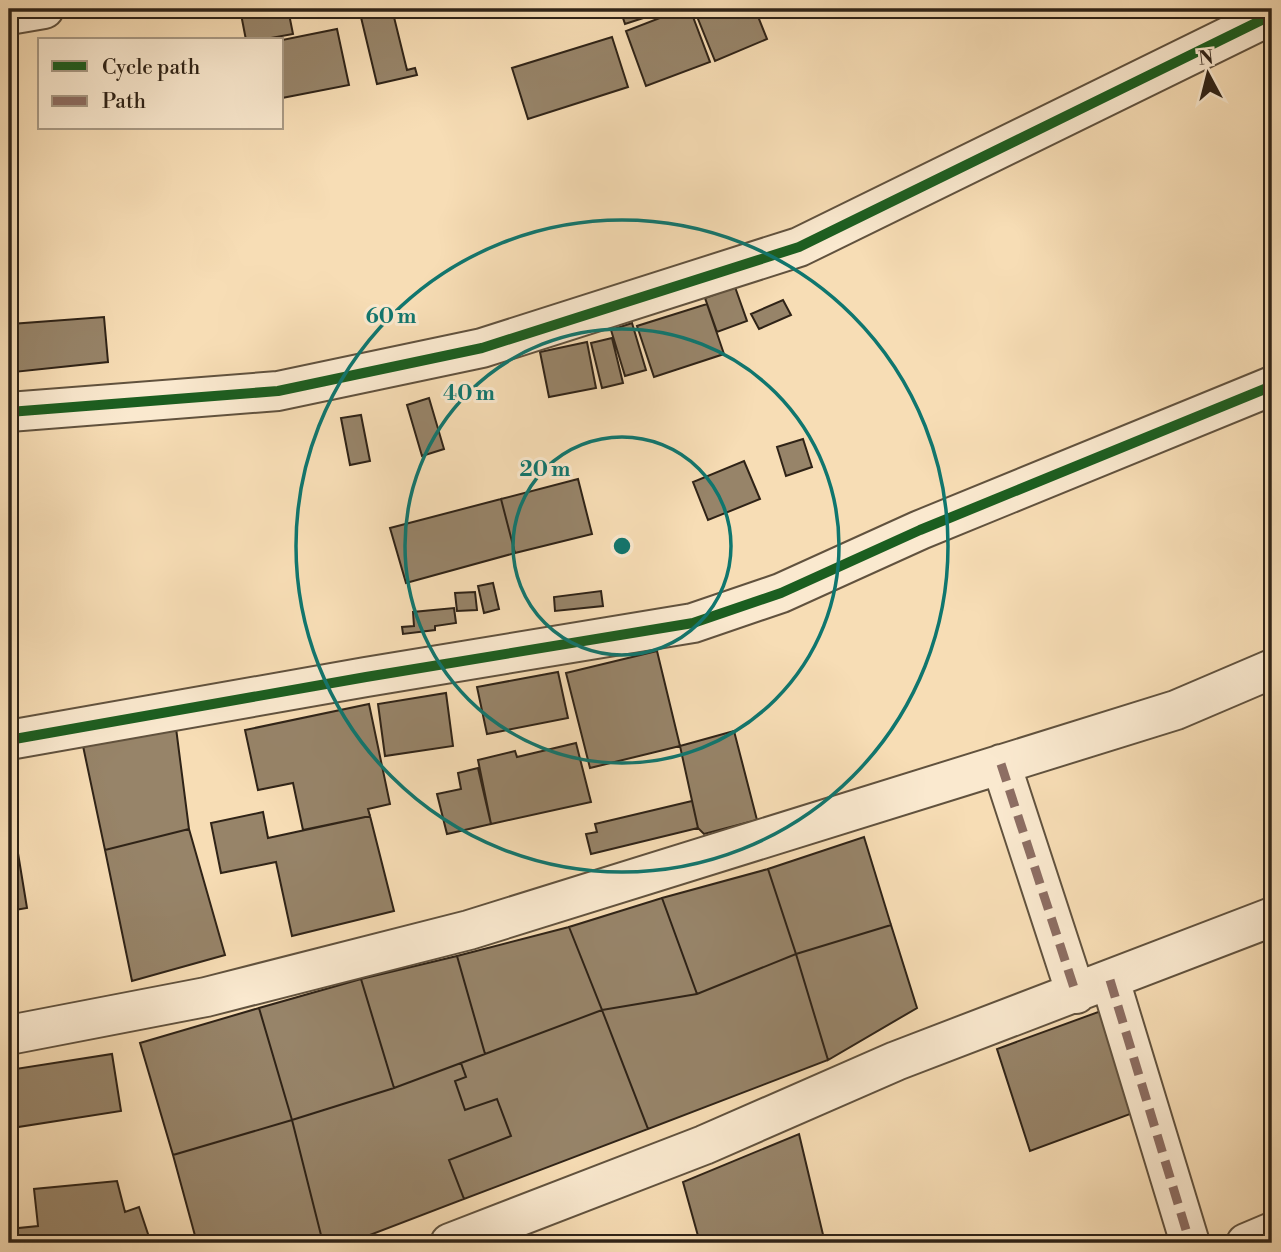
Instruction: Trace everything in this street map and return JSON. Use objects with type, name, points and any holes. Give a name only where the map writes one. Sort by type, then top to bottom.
[{"type":"street","points":[[9,15],[44,9]]},
{"type":"street","points":[[9,412],[278,391],[482,348],[799,247],[1272,15]]},
{"type":"street","points":[[9,740],[693,623],[781,593],[920,530],[1272,386]]},
{"type":"street","points":[[9,1035],[206,998],[469,930],[1176,710],[1272,670]]},
{"type":"street","points":[[1001,764],[1093,987],[1191,1243]]},
{"type":"street","points":[[450,1243],[705,1145],[896,1060],[1093,987],[1272,916]]},
{"type":"street","points":[[1247,1243],[1272,1232]]},
{"type":"building","points":[[240,9],[288,9],[293,34],[271,38],[246,38]]},
{"type":"building","points":[[359,9],[392,9],[407,70],[415,68],[417,75],[377,84]]},
{"type":"building","points":[[620,9],[671,9],[625,24]]},
{"type":"building","points":[[683,9],[690,9],[710,62],[646,86],[626,31]]},
{"type":"building","points":[[694,9],[755,9],[767,39],[715,61]]},
{"type":"building","points":[[337,29],[349,85],[284,98],[284,40]]},
{"type":"building","points":[[612,37],[628,87],[528,119],[512,68]]},
{"type":"building","points":[[735,287],[747,321],[717,332],[705,298]]},
{"type":"building","points":[[9,300],[14,372],[9,372]]},
{"type":"building","points":[[783,300],[791,315],[759,329],[751,314]]},
{"type":"building","points":[[707,304],[724,354],[654,377],[637,326]]},
{"type":"building","points":[[104,317],[108,362],[14,372],[11,324]]},
{"type":"building","points":[[632,323],[646,370],[625,376],[611,330]]},
{"type":"building","points":[[612,338],[623,383],[602,388],[591,343]]},
{"type":"building","points":[[587,342],[596,388],[549,397],[540,352]]},
{"type":"building","points":[[429,398],[444,449],[422,456],[407,405]]},
{"type":"building","points":[[361,415],[370,461],[350,465],[341,418]]},
{"type":"building","points":[[803,439],[812,467],[786,476],[777,447]]},
{"type":"building","points":[[744,461],[760,499],[708,520],[693,482]]},
{"type":"building","points":[[578,479],[592,534],[515,553],[501,499]]},
{"type":"building","points":[[501,499],[515,553],[406,583],[390,528]]},
{"type":"building","points":[[493,583],[499,609],[484,613],[478,586]]},
{"type":"building","points":[[601,591],[603,606],[555,611],[554,597]]},
{"type":"building","points":[[475,592],[477,610],[457,611],[455,593]]},
{"type":"building","points":[[454,608],[456,623],[435,626],[435,630],[403,634],[402,627],[414,626],[413,612]]},
{"type":"building","points":[[657,651],[680,746],[590,768],[566,673]]},
{"type":"building","points":[[558,672],[568,718],[487,734],[477,687]]},
{"type":"building","points":[[446,693],[453,746],[385,756],[378,704]]},
{"type":"building","points":[[369,704],[390,804],[368,809],[370,816],[303,830],[293,783],[258,790],[245,730]]},
{"type":"building","points":[[176,728],[189,829],[105,850],[83,746]]},
{"type":"building","points":[[734,731],[757,820],[704,834],[698,828],[680,746]]},
{"type":"building","points":[[576,743],[591,802],[491,824],[478,760],[515,751],[517,757]]},
{"type":"building","points":[[478,768],[491,824],[447,834],[437,794],[461,789],[458,773]]},
{"type":"building","points":[[692,801],[698,828],[591,854],[586,834],[597,832],[595,824]]},
{"type":"building","points":[[263,812],[268,838],[370,816],[394,911],[292,936],[276,862],[221,873],[211,823]]},
{"type":"building","points":[[189,829],[225,955],[132,981],[105,850]]},
{"type":"building","points":[[15,835],[27,908],[9,911],[9,836]]},
{"type":"building","points":[[864,837],[891,925],[796,954],[768,869]]},
{"type":"building","points":[[768,869],[796,954],[697,994],[662,898]]},
{"type":"building","points":[[662,898],[697,994],[602,1010],[569,927]]},
{"type":"building","points":[[891,925],[917,1008],[828,1060],[796,954]]},
{"type":"building","points":[[569,927],[602,1010],[485,1054],[457,956]]},
{"type":"building","points":[[796,954],[828,1060],[648,1129],[602,1010],[697,994]]},
{"type":"building","points":[[457,956],[485,1054],[394,1088],[361,979]]},
{"type":"building","points":[[361,979],[394,1088],[292,1120],[259,1008]]},
{"type":"building","points":[[259,1008],[292,1120],[173,1155],[140,1043]]},
{"type":"building","points":[[602,1010],[648,1129],[464,1199],[449,1160],[511,1136],[497,1099],[465,1110],[455,1081],[466,1077],[461,1063]]},
{"type":"building","points":[[1101,1011],[1133,1113],[1030,1151],[997,1049]]},
{"type":"building","points":[[112,1054],[121,1111],[18,1127],[9,1070]]},
{"type":"building","points":[[461,1063],[466,1077],[455,1081],[465,1110],[497,1099],[511,1136],[449,1160],[464,1199],[349,1243],[323,1243],[292,1120],[394,1088]]},
{"type":"building","points":[[292,1120],[323,1243],[197,1243],[173,1155]]},
{"type":"building","points":[[799,1134],[825,1243],[700,1243],[683,1182]]},
{"type":"building","points":[[117,1181],[125,1212],[139,1207],[151,1243],[9,1243],[9,1229],[38,1226],[34,1189]]},
{"type":"marked path","points":[[1001,764],[1076,994]]},
{"type":"marked path","points":[[1110,980],[1190,1243]]},
{"type":"cycle path","points":[[9,412],[278,391],[482,348],[799,247],[1272,15]]},
{"type":"cycle path","points":[[9,740],[693,623],[781,593],[920,530],[1272,386]]}]
